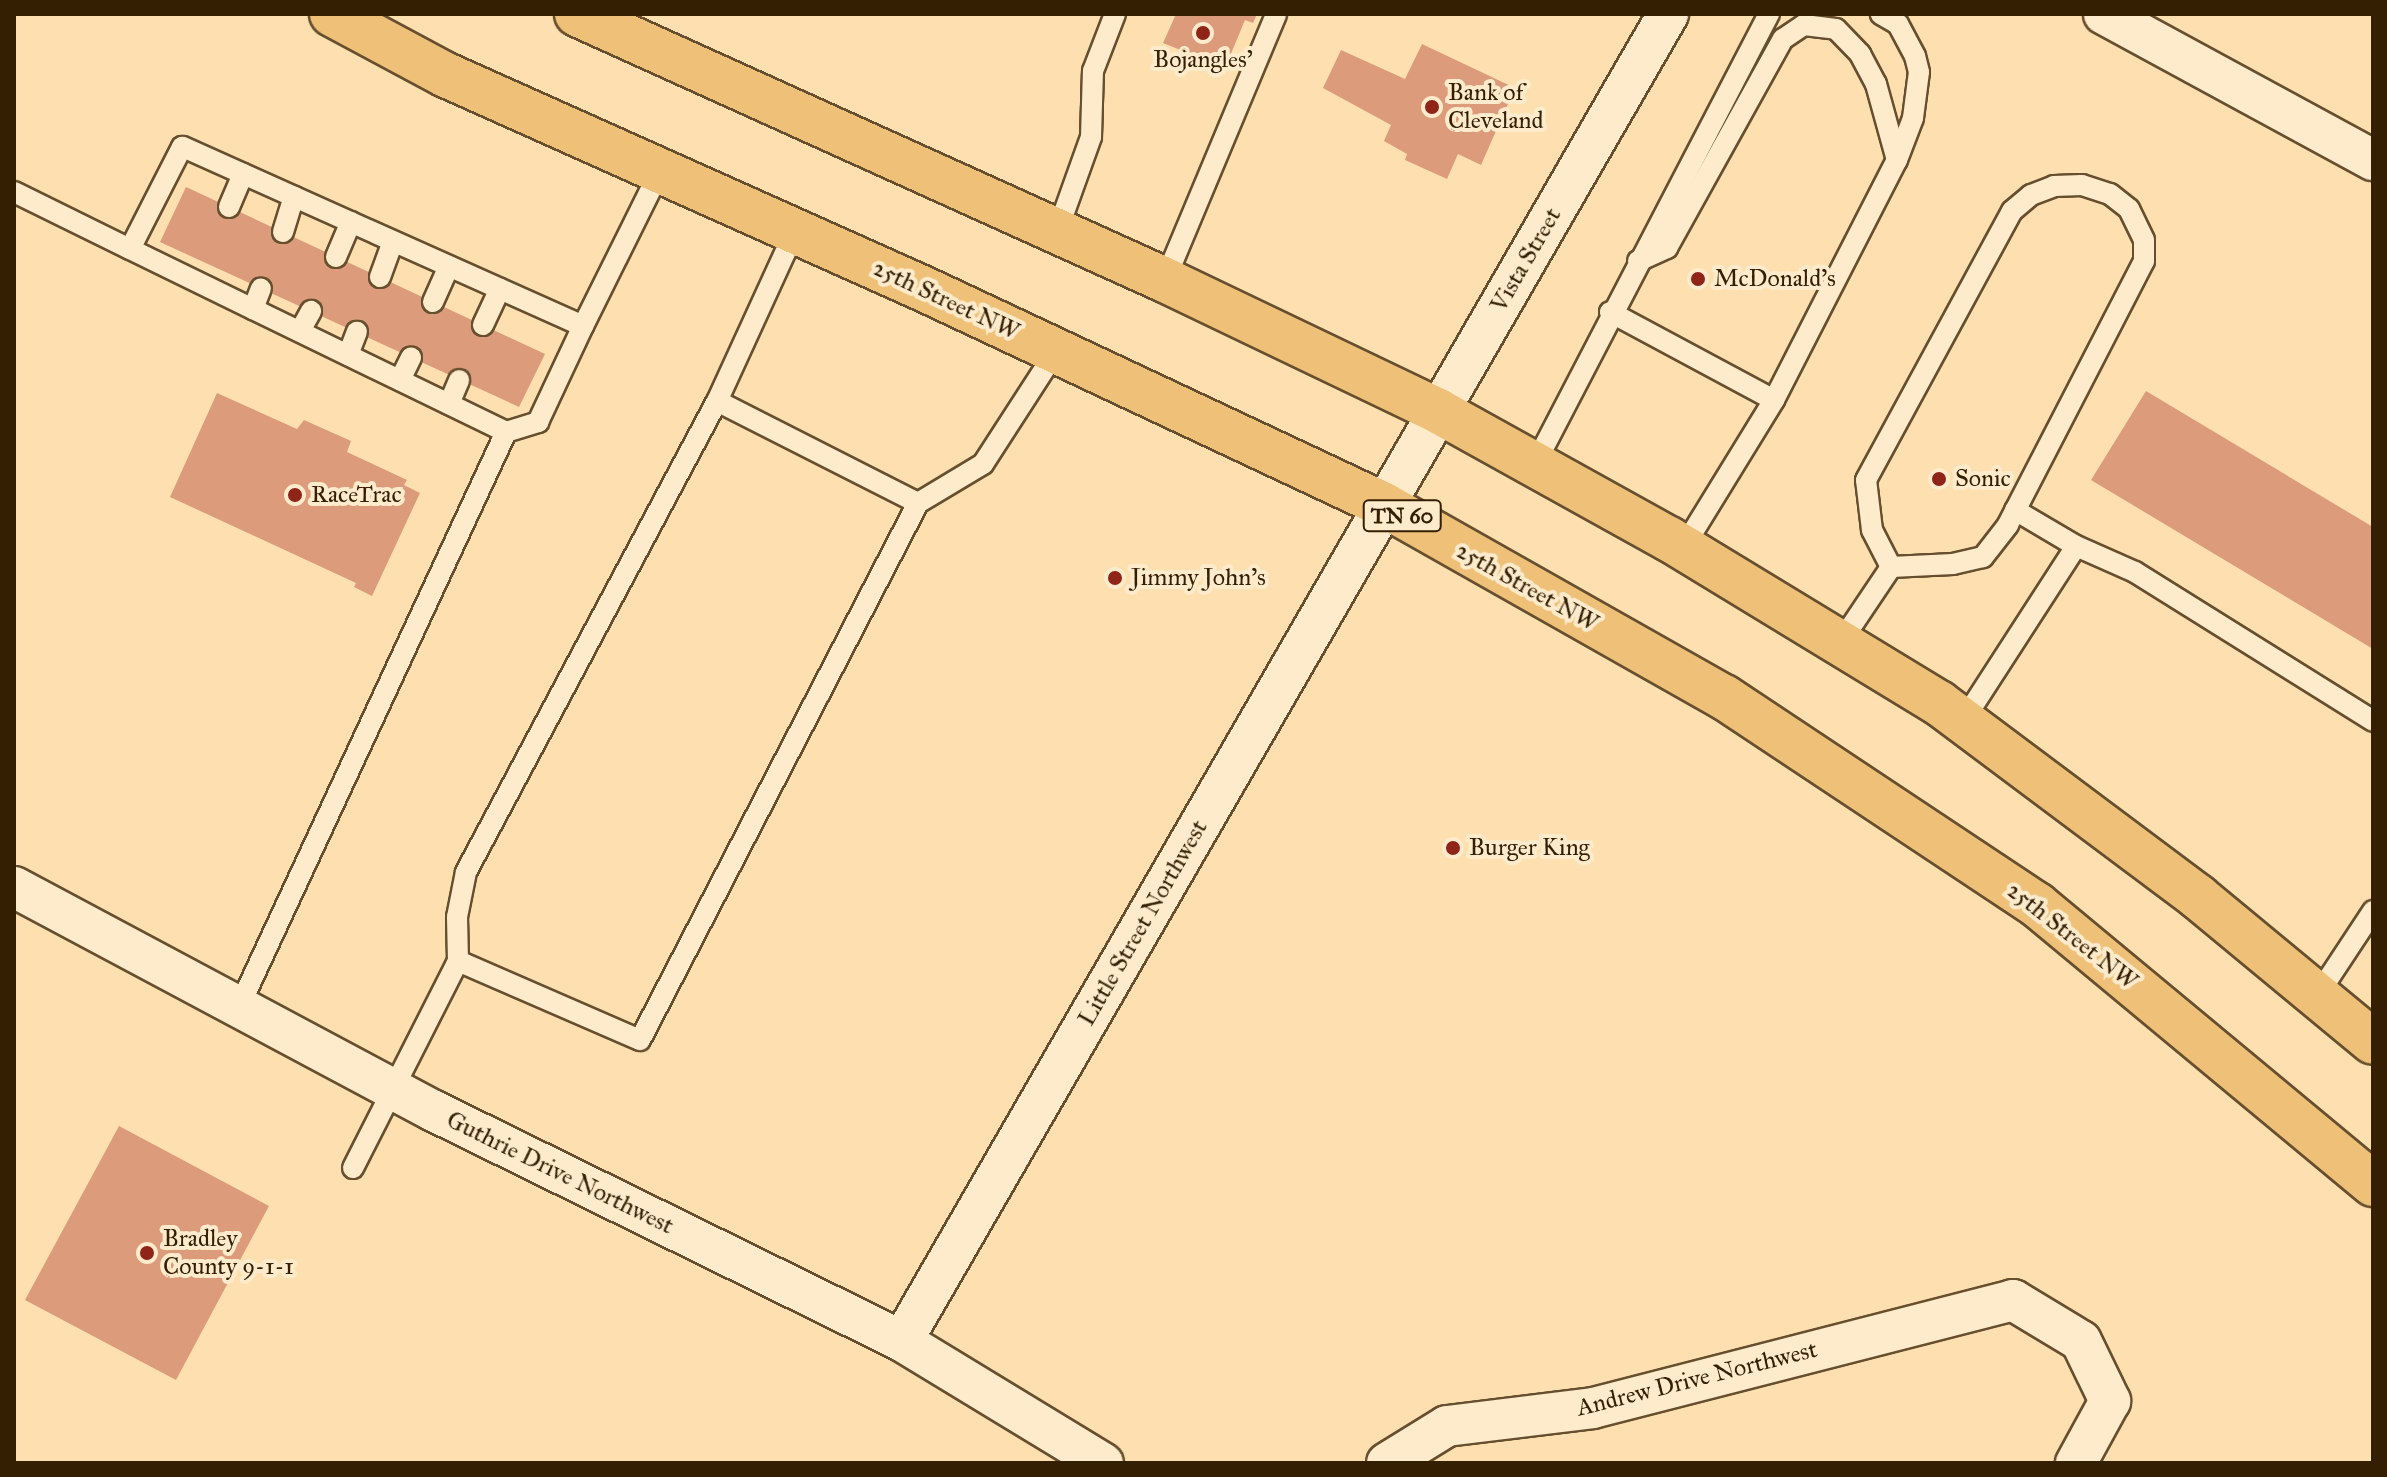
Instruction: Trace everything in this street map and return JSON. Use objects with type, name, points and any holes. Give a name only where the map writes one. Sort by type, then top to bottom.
[{"type":"highway","name":"25th Street NW","points":[[332,14],[446,75],[795,231],[1384,505],[1724,697],[2037,905],[2373,1184]]},
{"type":"highway","points":[[577,14],[1165,280],[1438,411],[1683,548],[1963,721],[2198,897],[2373,1042]]},
{"type":"street","name":"Vista Street","points":[[1384,505],[1668,14]]},
{"type":"street","points":[[2104,14],[2373,160]]},
{"type":"street","name":"Little Street Northwest","points":[[902,1341],[1384,505]]},
{"type":"street","name":"Guthrie Drive Northwest","points":[[14,887],[393,1089],[902,1341],[1103,1463]]},
{"type":"street","name":"Andrew Drive Northwest","points":[[1387,1463],[1447,1426],[1593,1408],[2013,1300],[2081,1341],[2110,1401],[2076,1463]]},
{"type":"lane","points":[[1057,232],[1091,137],[1093,71],[1115,14]]},
{"type":"lane","points":[[1165,280],[1276,14]]},
{"type":"lane","points":[[1535,464],[1610,312],[1769,14]]},
{"type":"lane","points":[[1683,548],[1774,400],[1897,160],[1913,118],[1919,72],[1898,24],[1881,14]]},
{"type":"lane","points":[[1638,261],[1667,248],[1783,39],[1804,25],[1836,29],[1860,54],[1876,84],[1897,160]]},
{"type":"lane","points":[[130,249],[182,147],[583,326]]},
{"type":"lane","points":[[14,192],[506,432],[538,422],[660,171]]},
{"type":"lane","points":[[229,207],[243,174]]},
{"type":"lane","points":[[2082,185],[2110,194],[2129,209],[2144,240],[2144,261],[2015,510],[1983,557],[1953,564],[1891,567],[1872,530],[1866,480],[2012,211],[2031,195],[2054,186],[2082,185]]},
{"type":"lane","points":[[283,232],[294,197]]},
{"type":"lane","points":[[336,257],[351,222]]},
{"type":"lane","points":[[353,1168],[458,961],[457,917],[466,872],[717,401],[795,231]]},
{"type":"lane","points":[[380,277],[393,241]]},
{"type":"lane","points":[[200,283],[207,263]]},
{"type":"lane","points":[[433,302],[449,266]]},
{"type":"lane","points":[[253,309],[261,288]]},
{"type":"lane","points":[[483,325],[500,289]]},
{"type":"lane","points":[[300,331],[311,311]]},
{"type":"lane","points":[[1610,312],[1774,400]]},
{"type":"lane","points":[[348,355],[357,332]]},
{"type":"lane","points":[[458,961],[640,1040],[918,503],[983,464],[1056,351]]},
{"type":"lane","points":[[400,380],[411,357]]},
{"type":"lane","points":[[449,404],[459,380]]},
{"type":"lane","points":[[717,401],[918,503]]},
{"type":"lane","points":[[239,1007],[506,432]]},
{"type":"lane","points":[[2015,510],[2076,546],[2135,572],[2373,721]]},
{"type":"lane","points":[[1963,721],[2076,546]]},
{"type":"lane","points":[[1840,643],[1891,567]]},
{"type":"lane","points":[[2317,996],[2373,911]]},
{"type":"building","name":"Bojangles'","points":[[1176,14],[1257,14],[1253,23],[1245,20],[1225,68],[1163,43]]},
{"type":"building","name":"Bank of Cleveland","points":[[1422,44],[1515,88],[1481,165],[1458,154],[1447,179],[1405,160],[1407,154],[1384,141],[1391,125],[1323,88],[1341,50],[1405,79]]},
{"type":"building","points":[[186,187],[545,354],[519,407],[160,242]]},
{"type":"building","points":[[2146,391],[2373,527],[2373,649],[2091,480]]},
{"type":"building","name":"RaceTrac","points":[[217,393],[297,429],[304,420],[351,441],[347,452],[407,480],[404,485],[420,493],[372,596],[354,587],[356,583],[170,497]]},
{"type":"building","name":"Bradley County 9-1-1","points":[[119,1126],[269,1206],[176,1380],[25,1300]]},
{"type":"place","name":"Bojangles'","points":[[1203,33]]},
{"type":"place","name":"Bank of Cleveland","points":[[1432,107]]},
{"type":"place","name":"McDonald's","points":[[1698,279]]},
{"type":"place","name":"Sonic","points":[[1939,479]]},
{"type":"place","name":"RaceTrac","points":[[295,495]]},
{"type":"place","name":"Jimmy John's","points":[[1115,578]]},
{"type":"place","name":"Burger King","points":[[1453,848]]},
{"type":"place","name":"Bradley County 9-1-1","points":[[147,1253]]}]
